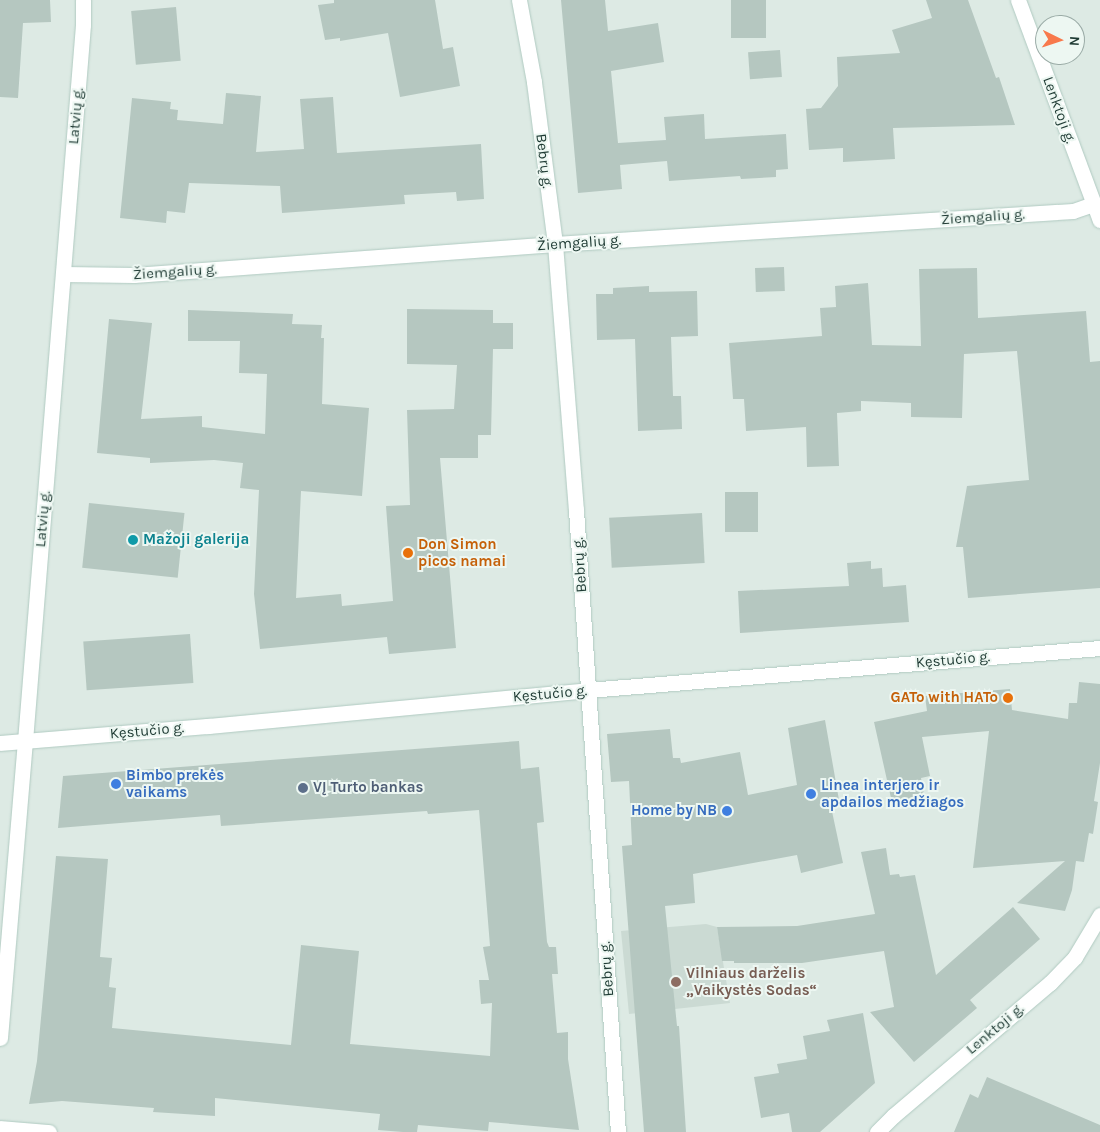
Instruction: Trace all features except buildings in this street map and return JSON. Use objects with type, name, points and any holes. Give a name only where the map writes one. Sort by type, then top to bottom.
[{"type":"street","name":"Latvių g.","points":[[0,1038],[63,274],[83,0]]},
{"type":"street","name":"Bebrų g.","points":[[519,0],[534,82],[555,244],[576,510],[618,1132]]},
{"type":"street","name":"Lenktoji g.","points":[[1018,0],[1100,220]]},
{"type":"street","name":"Žiemgalių g.","points":[[63,274],[134,275],[555,244],[1073,211],[1094,204]]},
{"type":"street","name":"Kęstučio g.","points":[[0,743],[208,726],[588,690],[1100,648]]},
{"type":"street","name":"Lenktoji g.","points":[[877,1132],[893,1116],[1050,983],[1075,957],[1100,915]]},
{"type":"street","points":[[0,1128],[49,1132]]},
{"type":"shaded area","name":"Vilniaus darželis „Vaikystės Sodas“","points":[[706,924],[717,927],[730,1003],[629,1014],[621,931]]},
{"type":"place","name":"Mažoji galerija","points":[[133,540]]},
{"type":"place","name":"Don Simon picos namai","points":[[408,553]]},
{"type":"place","name":"GATo with HATo","points":[[1008,698]]},
{"type":"place","name":"Bimbo prekės vaikams","points":[[116,784]]},
{"type":"place","name":"VĮ Turto bankas","points":[[303,788]]},
{"type":"place","name":"Linea interjero ir apdailos medžiagos","points":[[811,794]]},
{"type":"place","name":"Home by NB","points":[[727,811]]},
{"type":"place","name":"Vilniaus darželis „Vaikystės Sodas“","points":[[676,982]]}]
